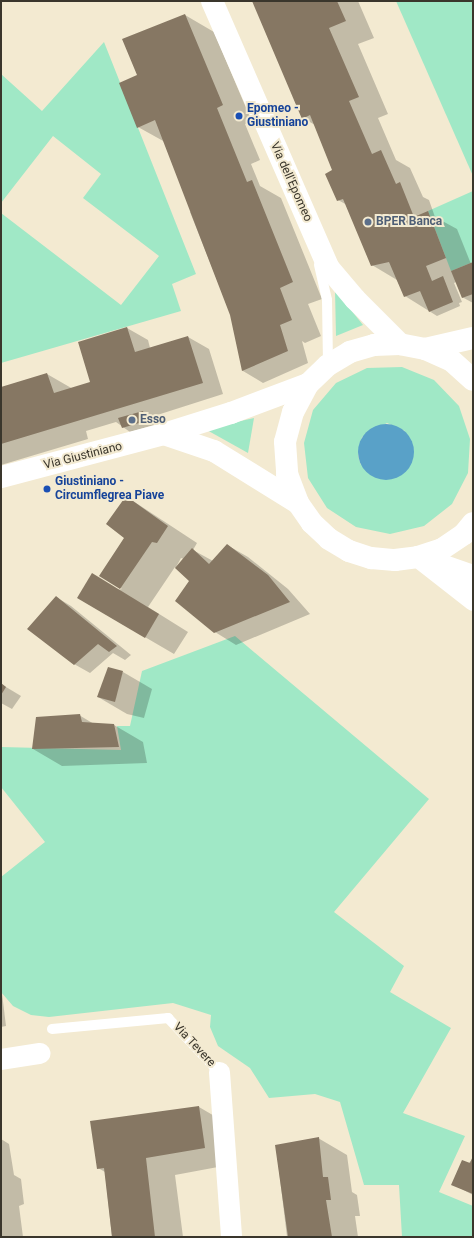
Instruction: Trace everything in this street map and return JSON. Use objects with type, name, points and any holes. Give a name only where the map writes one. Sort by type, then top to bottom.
[{"type":"main road","name":"Via dell'Epomeo","points":[[212,1],[328,267],[355,299],[400,344]]},
{"type":"main road","points":[[425,349],[473,338]]},
{"type":"main road","points":[[298,503],[287,474],[285,442],[293,412],[308,384],[328,365],[350,352],[374,345],[400,344],[425,349],[452,361],[473,380]]},
{"type":"main road","name":"Via Giustiniano","points":[[1,477],[164,434],[232,413],[308,384]]},
{"type":"main road","points":[[164,434],[214,451],[298,503],[323,533],[349,551],[372,558],[395,560],[418,557],[442,548],[464,534],[473,523]]},
{"type":"main road","points":[[418,557],[473,576]]},
{"type":"street","points":[[418,557],[473,600]]},
{"type":"street","points":[[1,1059],[40,1053]]},
{"type":"street","name":"Via Tevere","points":[[219,1072],[231,1237]]},
{"type":"lane","name":"Via dell'Epomeo","points":[[204,1],[321,270],[327,300],[328,365]]},
{"type":"lane","name":"Via Tevere","points":[[52,1029],[168,1018],[219,1072]]},
{"type":"green space","points":[[396,1],[473,1],[473,176]]},
{"type":"green space","points":[[104,42],[196,274],[172,284],[181,311],[1,363],[1,213],[121,305],[159,256],[83,198],[101,174],[53,136],[1,203],[1,74],[42,111]]},
{"type":"green space","points":[[473,191],[473,262],[451,271],[428,211]]},
{"type":"green space","points":[[335,290],[363,325],[336,336]]},
{"type":"green space","points":[[402,367],[434,380],[459,406],[470,439],[468,473],[452,504],[424,526],[390,534],[356,527],[327,508],[308,478],[304,443],[313,410],[336,383],[367,368]],"holes":[[[387,423],[405,431],[361,465],[358,456],[362,437]]]},
{"type":"green space","points":[[254,418],[248,453],[205,429]]},
{"type":"green space","points":[[235,636],[429,799],[334,912],[404,966],[390,992],[451,1028],[403,1113],[465,1136],[439,1192],[473,1206],[473,1237],[402,1237],[399,1185],[364,1185],[340,1102],[315,1094],[269,1098],[250,1068],[218,1046],[210,1027],[211,1015],[173,1003],[49,1017],[31,1015],[13,1006],[1,992],[1,877],[45,842],[1,787],[1,747],[121,750],[117,726],[130,726],[142,671]]},
{"type":"water","points":[[380,424],[392,424],[402,428],[410,436],[414,446],[414,458],[410,468],[402,476],[392,480],[380,480],[370,476],[362,468],[358,458],[358,446],[362,436],[370,428]]},
{"type":"building","points":[[252,1],[337,1],[346,21],[329,28],[359,97],[349,101],[372,154],[381,150],[396,184],[400,182],[414,217],[428,211],[446,258],[426,266],[432,281],[443,276],[453,302],[429,312],[420,291],[404,297],[389,262],[371,266],[343,199],[337,201],[325,174],[332,170],[310,115],[302,119]]},
{"type":"building","points":[[185,14],[223,105],[217,108],[247,182],[252,180],[293,282],[280,288],[292,320],[280,325],[288,351],[242,371],[230,315],[155,120],[137,128],[119,83],[137,75],[122,39]]},
{"type":"building","points":[[473,262],[473,294],[462,298],[451,271]]},
{"type":"building","points":[[127,327],[135,352],[188,336],[203,383],[1,444],[1,387],[47,373],[54,393],[90,382],[78,342]]},
{"type":"building","points":[[143,411],[146,421],[122,428],[118,418]]},
{"type":"building","points":[[126,496],[168,526],[157,543],[152,542],[120,589],[99,576],[124,538],[106,524]]},
{"type":"building","points":[[227,544],[268,575],[290,602],[214,633],[175,601],[189,581],[175,568],[192,548],[209,564]]},
{"type":"building","points":[[92,573],[159,614],[145,638],[77,598]]},
{"type":"building","points":[[56,596],[117,646],[109,652],[98,644],[74,665],[27,629]]},
{"type":"building","points":[[108,667],[123,671],[115,702],[97,697]]},
{"type":"building","points":[[1,683],[6,687],[1,695]]},
{"type":"building","points":[[80,714],[82,722],[114,724],[119,747],[32,749],[36,717]]},
{"type":"building","points":[[199,1106],[205,1148],[146,1158],[155,1237],[112,1237],[104,1168],[97,1169],[90,1121]]},
{"type":"building","points":[[319,1137],[323,1177],[328,1177],[331,1200],[326,1200],[332,1237],[288,1237],[275,1145]]},
{"type":"building","points":[[473,1156],[473,1194],[451,1185],[462,1160],[470,1163]]},
{"type":"place","name":"Epomeo - Giustiniano","points":[[239,116]]},
{"type":"place","name":"BPER Banca","points":[[368,222]]},
{"type":"place","name":"Esso","points":[[132,420]]},
{"type":"place","name":"Giustiniano - Circumflegrea Piave","points":[[47,489]]}]
